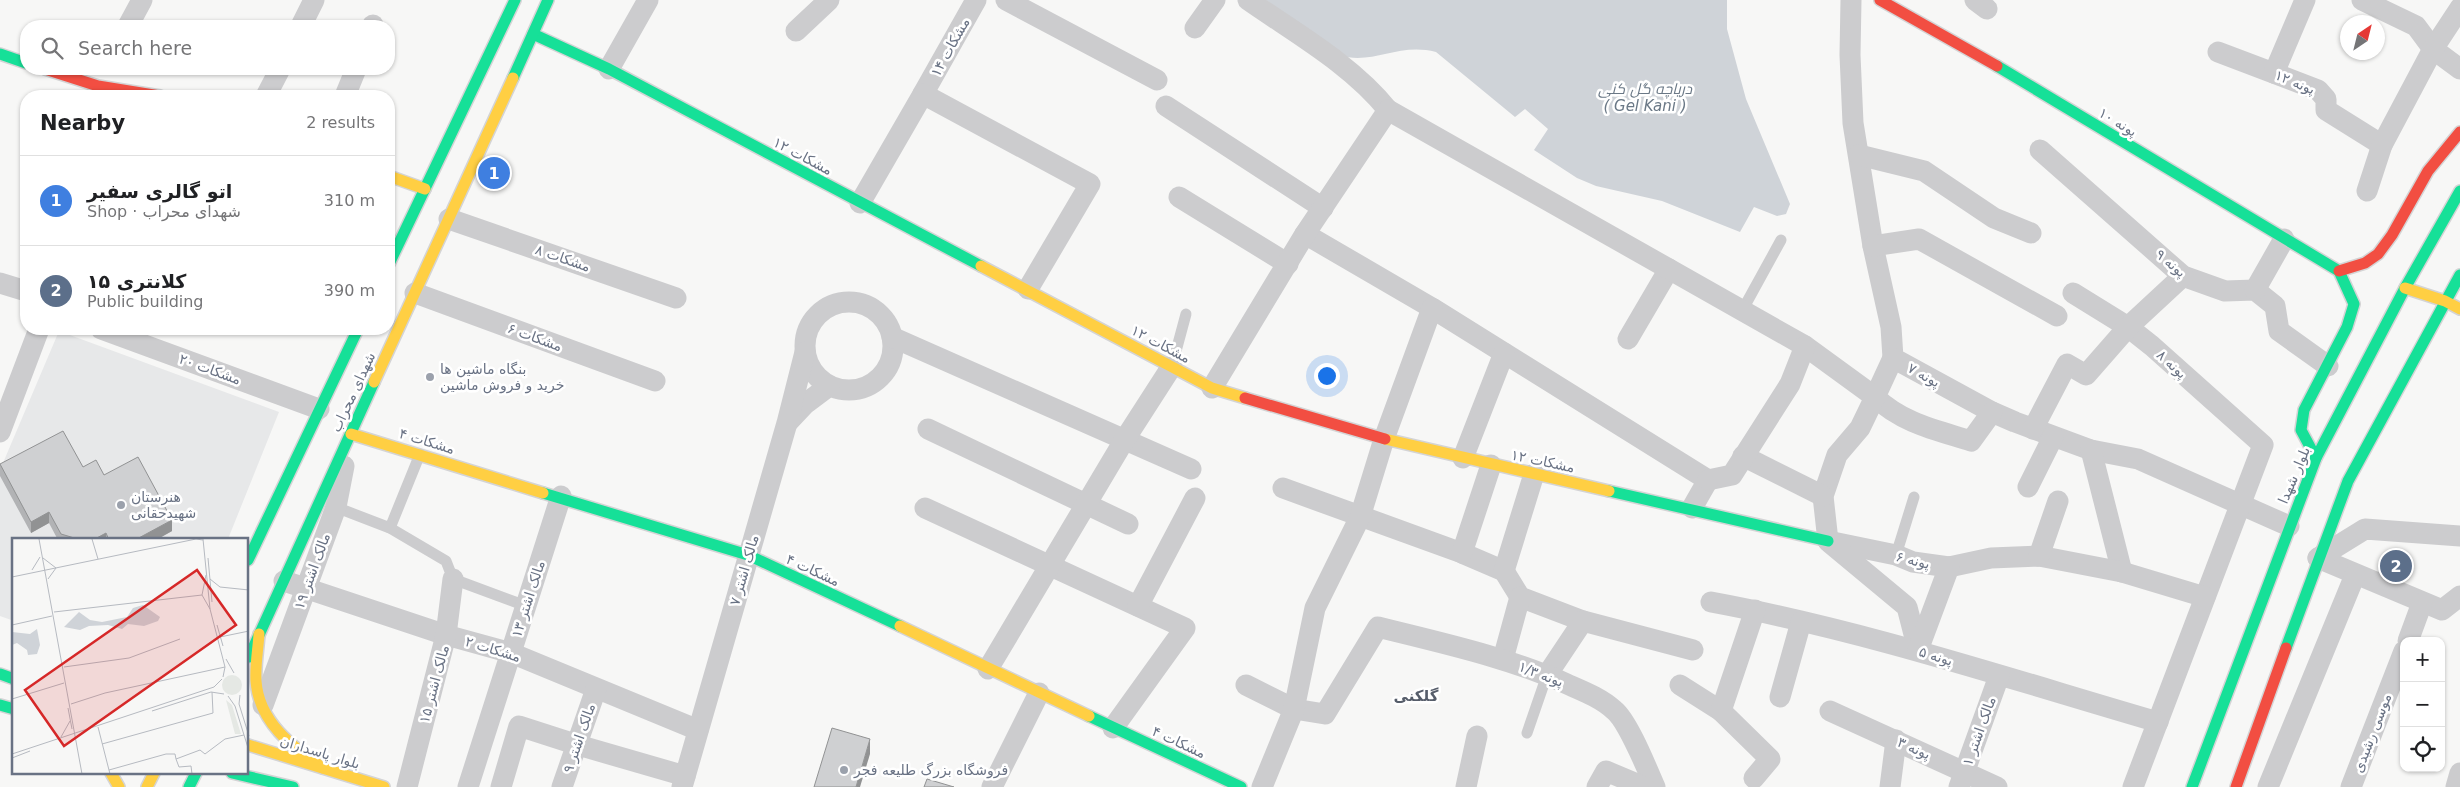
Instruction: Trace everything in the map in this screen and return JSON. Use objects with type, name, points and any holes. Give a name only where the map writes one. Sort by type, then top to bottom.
[{"type":"street","points":[[131,20],[142,0]]},
{"type":"street","points":[[304,20],[314,0]]},
{"type":"street","points":[[395,252],[515,0]]},
{"type":"street","name":"شهدای محراب","points":[[351,434],[548,0]]},
{"type":"street","points":[[609,69],[648,0]]},
{"type":"street","points":[[796,31],[829,0]]},
{"type":"street","name":"مشکات ۱۴","points":[[860,204],[976,0]]},
{"type":"street","points":[[1006,0],[1157,80]]},
{"type":"street","points":[[1194,28],[1215,0]]},
{"type":"street","points":[[1248,0],[1328,56],[1374,93],[1388,110],[1805,346],[1875,397],[1887,409],[1910,422],[1971,441],[1992,412]]},
{"type":"street","name":"پونه ۷","points":[[1851,0],[1850,55],[1853,123],[1873,246],[1891,327],[1893,358],[1992,412],[2091,450],[2138,459],[2289,526]]},
{"type":"street","name":"پونه ۱۰","points":[[1880,0],[1992,63],[2339,271]]},
{"type":"street","points":[[2274,73],[2305,0]]},
{"type":"street","points":[[2362,0],[2416,26],[2433,48],[2460,69]]},
{"type":"street","points":[[2367,191],[2382,144],[2433,48],[2460,8]]},
{"type":"street","name":"مشکات ۱۲","points":[[533,34],[609,69],[860,204],[1028,289],[1212,388],[1384,439],[1491,465],[1692,508],[1828,540]]},
{"type":"street","name":"پونه ۱۲","points":[[2218,52],[2318,90],[2326,99],[2326,110],[2382,144]]},
{"type":"street","points":[[0,54],[20,61]]},
{"type":"street","points":[[67,75],[130,90]]},
{"type":"street","points":[[269,90],[277,75]]},
{"type":"street","points":[[347,90],[354,75]]},
{"type":"street","points":[[923,94],[1090,184],[1028,289]]},
{"type":"street","points":[[1166,106],[1322,208]]},
{"type":"street","points":[[1212,388],[1305,234],[1388,110]]},
{"type":"street","points":[[2316,458],[2301,430],[2304,410],[2347,327],[2354,304],[2339,271],[2357,267],[2377,255],[2393,232],[2427,171],[2443,147],[2460,132]]},
{"type":"street","name":"پونه ۹","points":[[2040,150],[2183,276],[2225,291],[2255,290]]},
{"type":"street","points":[[1859,155],[1924,171],[1994,218],[2031,233]]},
{"type":"street","points":[[395,178],[425,189]]},
{"type":"street","name":"بلوار شهدا","points":[[2192,787],[2316,458],[2405,288],[2460,191]]},
{"type":"street","points":[[1179,197],[1288,264]]},
{"type":"street","name":"مشکات ۸","points":[[449,219],[676,298]]},
{"type":"street","points":[[1305,234],[1432,308],[1708,480],[1732,475],[1790,384],[1805,346]]},
{"type":"street","points":[[1873,246],[1919,239],[2057,316]]},
{"type":"street","points":[[2284,239],[2255,290],[2275,306],[2279,331],[2328,366]]},
{"type":"street","points":[[1628,339],[1669,269]]},
{"type":"street","points":[[2236,787],[2318,558],[2348,481],[2460,275]]},
{"type":"street","points":[[2033,429],[2067,364],[2086,375],[2128,327],[2183,276]]},
{"type":"street","points":[[0,283],[20,289]]},
{"type":"street","points":[[2405,288],[2445,301],[2460,309]]},
{"type":"street","name":"مشکات ۶","points":[[415,293],[655,381]]},
{"type":"street","name":"پونه ۸","points":[[2073,293],[2128,327],[2152,346],[2263,444],[2239,504]]},
{"type":"street","points":[[846,302],[874,309],[884,319],[892,337],[894,347],[891,362],[884,374],[872,384],[859,390],[844,390],[829,386],[817,378],[809,366],[805,352],[805,337],[810,324],[820,313],[832,305],[846,302]]},
{"type":"street","points":[[1262,787],[1294,709],[1315,608],[1360,516],[1384,439],[1432,308]]},
{"type":"street","points":[[0,432],[37,335]]},
{"type":"street","name":"مشکات ۲۰","points":[[118,335],[319,408]]},
{"type":"street","name":"شهدای محراب","points":[[249,558],[355,335]]},
{"type":"street","points":[[892,337],[1125,439],[1191,470]]},
{"type":"street","name":"مالک اشتر ۷","points":[[684,781],[787,424],[805,352]]},
{"type":"street","points":[[1463,458],[1504,352]]},
{"type":"street","points":[[1893,358],[1860,428],[1837,455],[1823,496],[1828,540],[1906,607],[1918,650]]},
{"type":"street","points":[[988,668],[1125,439],[1172,366]]},
{"type":"street","points":[[787,424],[805,404],[829,386]]},
{"type":"street","points":[[928,429],[1128,524]]},
{"type":"street","name":"مشکات ۴","points":[[351,434],[561,496],[748,555],[1113,728],[1205,780],[1241,787]]},
{"type":"street","name":"مالک اشتر ۱۹","points":[[262,705],[306,587],[328,503],[351,434]]},
{"type":"street","points":[[2028,487],[2053,437]]},
{"type":"street","points":[[2091,450],[2122,572]]},
{"type":"street","points":[[1743,456],[1823,496]]},
{"type":"street","points":[[1462,553],[1491,465]]},
{"type":"street","points":[[1504,571],[1534,474]]},
{"type":"street","points":[[1692,508],[1708,480]]},
{"type":"street","points":[[1283,488],[1462,553],[1504,571],[1520,597],[1583,621],[1693,650]]},
{"type":"street","name":"مالک اشتر ۱۳","points":[[468,787],[561,496]]},
{"type":"street","points":[[1138,606],[1195,498]]},
{"type":"street","points":[[2039,556],[2058,500]]},
{"type":"street","points":[[249,659],[284,581],[328,503]]},
{"type":"street","points":[[2132,787],[2239,504]]},
{"type":"street","points":[[925,508],[1186,628],[1113,728]]},
{"type":"street","points":[[2318,558],[2364,529],[2460,536]]},
{"type":"street","name":"پونه ۶","points":[[1828,540],[1896,555],[1913,562],[1949,567],[1990,558],[2039,556],[2122,572],[2204,597]]},
{"type":"street","points":[[2318,558],[2442,610],[2460,596]]},
{"type":"street","points":[[1918,650],[1949,567]]},
{"type":"street","points":[[2268,787],[2355,575]]},
{"type":"street","name":"مالک اشتر ۱۵","points":[[407,787],[446,636],[453,579]]},
{"type":"street","name":"مشکات ۲","points":[[284,581],[446,636],[511,653],[698,730]]},
{"type":"street","points":[[1503,659],[1520,597]]},
{"type":"street","name":"پونه ۵","points":[[1711,602],[1755,610],[1918,650],[1999,676],[2158,722]]},
{"type":"street","points":[[2409,637],[2422,603]]},
{"type":"street","points":[[1721,712],[1755,610]]},
{"type":"street","points":[[1547,675],[1583,621]]},
{"type":"street","points":[[1780,697],[1800,622]]},
{"type":"street","name":"پونه ۱/۳","points":[[1294,709],[1325,714],[1378,627],[1492,654],[1590,694],[1616,710],[1637,747],[1655,787]]},
{"type":"street","points":[[260,634],[257,675],[258,697],[274,728],[291,746],[323,768]]},
{"type":"street","name":"موسی رشیدی","points":[[2351,787],[2400,661]]},
{"type":"street","name":"مالک اشتر ۱","points":[[1962,779],[1999,676]]},
{"type":"street","points":[[1246,685],[1294,709]]},
{"type":"street","points":[[1680,685],[1721,712],[1770,759],[1756,784]]},
{"type":"street","name":"مالک اشتر ۹","points":[[562,787],[578,746],[596,688]]},
{"type":"street","points":[[992,787],[1038,693]]},
{"type":"street","name":"پونه ۳","points":[[1830,711],[1896,740],[1962,779],[1997,787]]},
{"type":"street","points":[[501,787],[519,726],[684,781]]},
{"type":"street","points":[[1466,787],[1477,736]]},
{"type":"street","points":[[1890,787],[1896,740]]},
{"type":"street","name":"بلوار پاسداران","points":[[249,745],[384,787]]},
{"type":"street","points":[[1597,787],[1606,771],[1644,787]]},
{"type":"street","points":[[2456,787],[2460,773]]},
{"type":"street","points":[[112,774],[119,787]]},
{"type":"street","points":[[147,787],[154,774]]},
{"type":"street","points":[[190,787],[196,774]]},
{"type":"street","points":[[236,774],[293,787]]},
{"type":"lane","points":[[1742,311],[1781,240]]},
{"type":"lane","points":[[1172,366],[1186,314]]},
{"type":"lane","points":[[390,528],[420,454]]},
{"type":"lane","points":[[1896,555],[1914,497]]},
{"type":"lane","points":[[328,503],[390,528],[446,562],[453,579],[526,606]]},
{"type":"lane","points":[[1527,733],[1547,675]]},
{"type":"shaded area","name":"هنرستان شهیدحقانی","points":[[57,335],[70,335],[279,412],[228,538],[12,538],[12,620],[0,616],[0,470]]},
{"type":"water","name":"دریاچه گل کنی ( Gel Kani )","points":[[1266,0],[1727,0],[1727,29],[1746,99],[1790,204],[1786,214],[1777,216],[1754,207],[1740,232],[1662,201],[1596,186],[1577,178],[1534,150],[1548,129],[1525,109],[1515,117],[1436,52],[1409,50],[1363,58],[1339,55]]},
{"type":"building","points":[[63,431],[83,467],[96,460],[104,475],[138,457],[172,520],[139,538],[108,538],[106,533],[97,538],[74,538],[61,534],[49,512],[31,522],[0,464]]},
{"type":"building","name":"فروشگاه بزرگ طلیعه فجر","points":[[832,728],[870,739],[856,787],[814,787]]},
{"type":"building","points":[[927,779],[954,787],[924,787]]},
{"type":"traffic: fast","points":[[395,251],[515,0]]},
{"type":"traffic: fast","points":[[513,78],[548,0]]},
{"type":"traffic: fast","points":[[533,34],[609,69],[981,266]]},
{"type":"traffic: fast","points":[[0,54],[20,61]]},
{"type":"traffic: fast","points":[[1997,66],[2339,271],[2354,304],[2347,327],[2304,410],[2301,430],[2316,458]]},
{"type":"traffic: fast","points":[[2192,787],[2316,458],[2405,288],[2460,191]]},
{"type":"traffic: fast","points":[[2286,648],[2348,481],[2460,275]]},
{"type":"traffic: fast","points":[[249,558],[355,335]]},
{"type":"traffic: fast","points":[[249,657],[374,382]]},
{"type":"traffic: fast","points":[[1609,491],[1828,541]]},
{"type":"traffic: fast","points":[[543,493],[748,555],[900,626]]},
{"type":"traffic: fast","points":[[0,674],[12,678]]},
{"type":"traffic: fast","points":[[0,705],[12,708]]},
{"type":"traffic: fast","points":[[1089,716],[1241,787]]},
{"type":"traffic: fast","points":[[189,787],[196,774]]},
{"type":"traffic: fast","points":[[236,774],[293,787]]},
{"type":"traffic: slow","points":[[374,382],[513,78]]},
{"type":"traffic: slow","points":[[395,178],[425,189]]},
{"type":"traffic: slow","points":[[981,266],[1212,388],[1245,398]]},
{"type":"traffic: slow","points":[[2405,288],[2445,301],[2460,309]]},
{"type":"traffic: slow","points":[[351,434],[543,493]]},
{"type":"traffic: slow","points":[[1385,439],[1609,491]]},
{"type":"traffic: slow","points":[[900,626],[1089,716]]},
{"type":"traffic: slow","points":[[259,634],[256,681],[258,696],[263,709],[270,721],[289,742],[323,768]]},
{"type":"traffic: slow","points":[[249,745],[384,787]]},
{"type":"traffic: slow","points":[[112,774],[119,787]]},
{"type":"traffic: slow","points":[[147,787],[154,774]]},
{"type":"traffic: jam","points":[[1880,0],[1997,66]]},
{"type":"traffic: jam","points":[[64,75],[98,86],[123,90]]},
{"type":"traffic: jam","points":[[2339,271],[2365,263],[2378,254],[2392,235],[2428,171],[2460,132]]},
{"type":"traffic: jam","points":[[1245,398],[1385,439]]},
{"type":"traffic: jam","points":[[2236,787],[2286,648]]},
{"type":"place","name":"اتو گالری سفیر","points":[[494,173]]},
{"type":"place","name":"بنگاه ماشین ها خرید و فروش ماشین","points":[[430,377]]},
{"type":"place","name":"هنرستان شهیدحقانی","points":[[121,505]]},
{"type":"place","name":"کلانتری ۱۵","points":[[2396,566]]},
{"type":"place","name":"فروشگاه بزرگ طلیعه فجر","points":[[844,770]]},
{"type":"district","name":"گلکنی","points":[[1416,696]]}]
